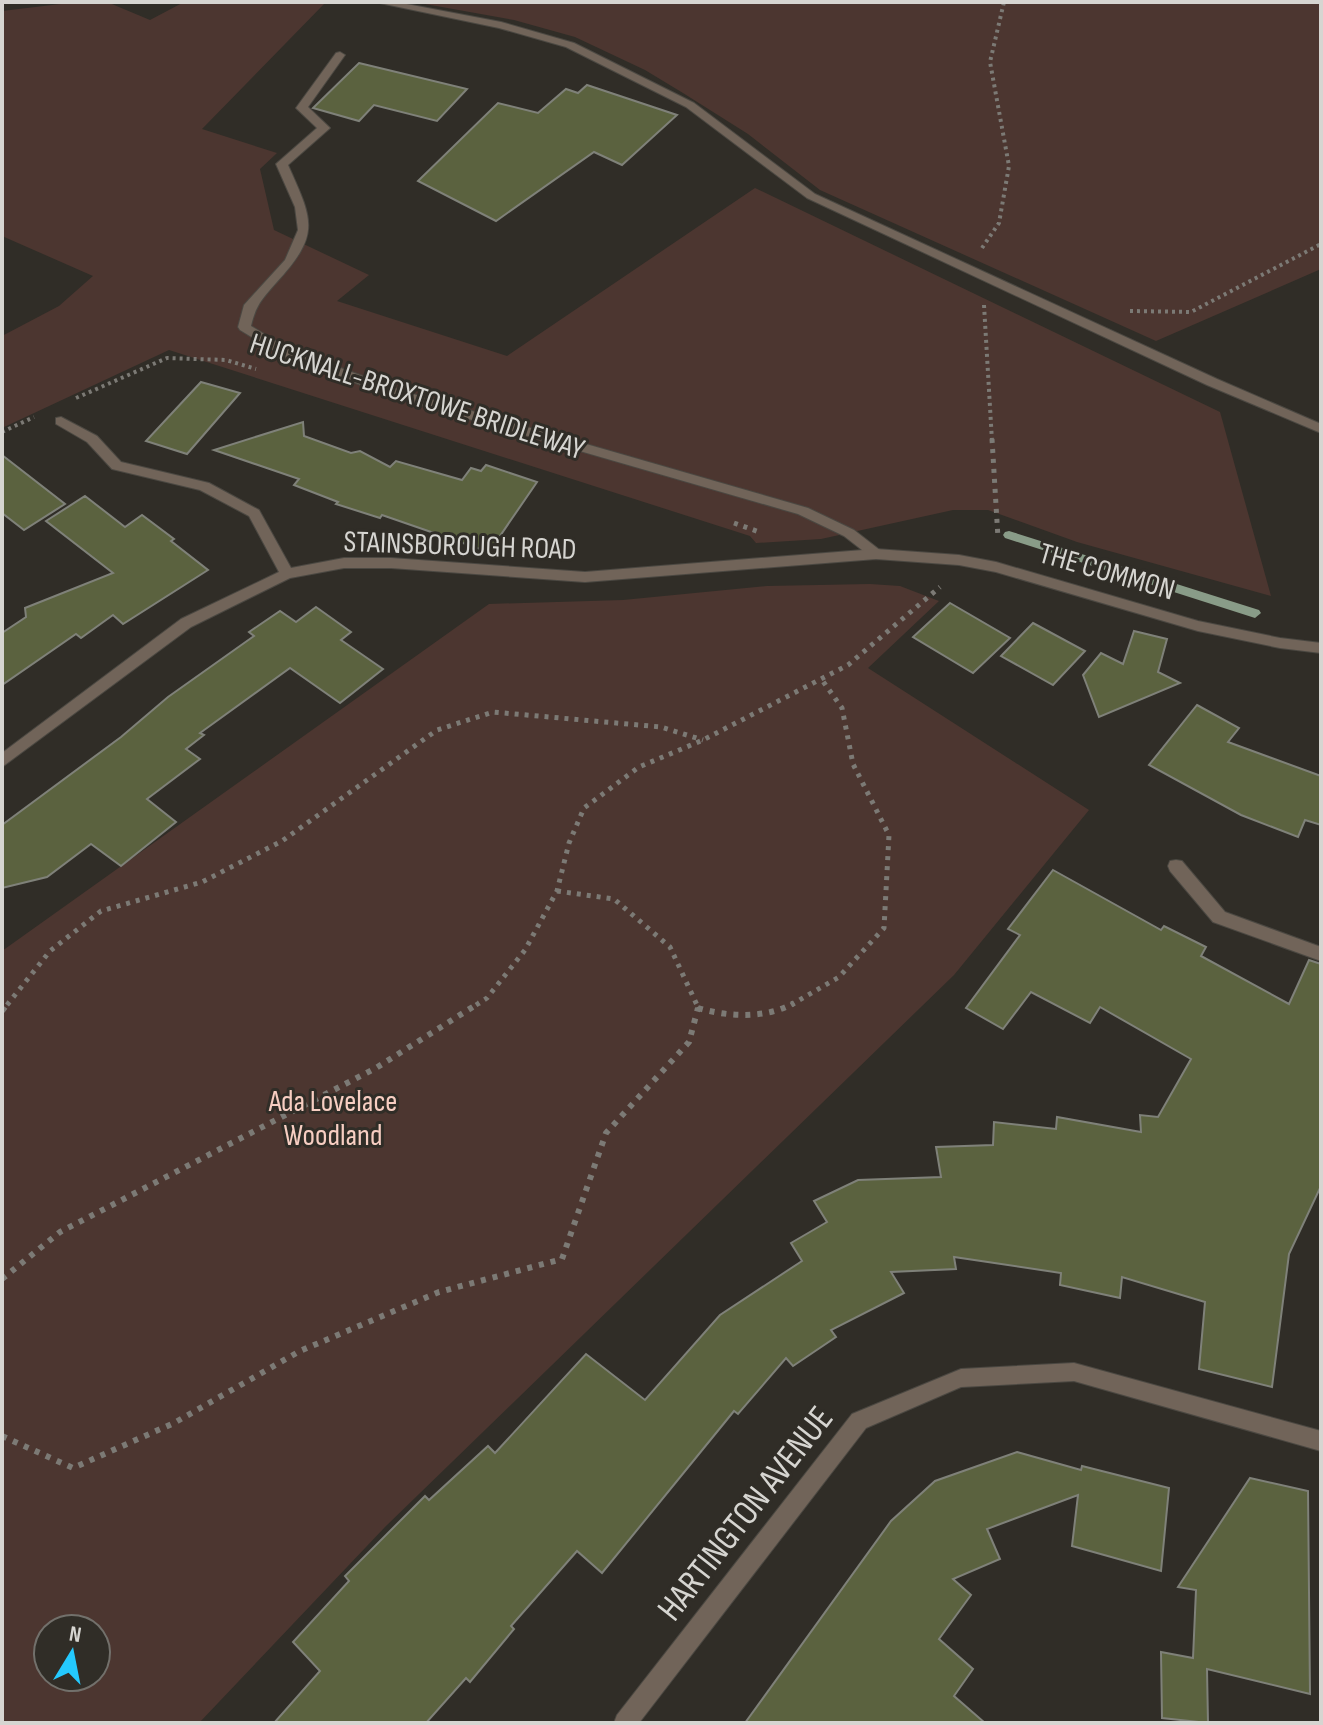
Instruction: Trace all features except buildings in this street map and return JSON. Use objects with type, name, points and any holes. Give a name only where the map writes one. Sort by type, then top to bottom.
[{"type":"street","points":[[380,2],[501,25],[570,45],[690,105],[811,196],[1212,382],[1321,429]]},
{"type":"street","points":[[340,55],[302,108],[324,128],[282,164],[301,207],[304,230],[290,261],[250,305],[244,327],[285,352],[401,395],[803,511],[849,533],[876,554]]},
{"type":"street","points":[[61,421],[92,439],[117,466],[204,486],[254,513],[287,574]]},
{"type":"street","name":"STAINSBOROUGH ROAD","points":[[2,761],[186,623],[287,574],[344,563],[391,563],[585,577],[876,554]]},
{"type":"street","name":"THE COMMON","points":[[876,554],[959,560],[996,567],[1227,633],[1273,643],[1321,648]]},
{"type":"street","points":[[1176,866],[1219,917],[1321,954]]},
{"type":"street","name":"HARTINGTON AVENUE","points":[[625,1723],[859,1421],[961,1378],[1074,1372],[1321,1441]]},
{"type":"path","points":[[992,254],[981,249],[999,223],[1009,166],[990,62],[1004,2]]},
{"type":"path","points":[[1119,307],[1159,313],[1191,312],[1321,244]]},
{"type":"path","points":[[990,278],[983,309],[998,542],[996,567]]},
{"type":"path","name":"HUCKNALL-BROXTOWE BRIDLEWAY","points":[[64,404],[167,358],[226,360],[270,374]]},
{"type":"path","points":[[2,432],[38,415]]},
{"type":"path","points":[[731,522],[805,547],[820,557]]},
{"type":"path","points":[[2,1279],[60,1232],[376,1068],[487,998],[525,950],[557,891],[569,843],[584,808],[639,767],[703,740],[848,665],[942,586],[959,560]]},
{"type":"path","points":[[698,1008],[724,1016],[780,1011],[839,977],[884,928],[889,835],[853,764],[842,708],[822,680]]},
{"type":"path","points":[[2,1011],[50,951],[101,911],[202,882],[282,841],[437,730],[493,712],[661,727],[703,740]]},
{"type":"path","points":[[2,1436],[73,1468],[174,1423],[300,1351],[439,1292],[562,1259],[606,1133],[689,1042],[698,1008],[670,947],[614,899],[557,891]]},
{"type":"green space","points":[[77,2],[107,2],[150,20],[184,2],[325,3],[202,129],[277,153],[260,169],[274,230],[369,275],[337,301],[507,356],[755,188],[1220,412],[1271,596],[1077,542],[988,510],[953,510],[821,539],[756,543],[750,536],[169,350],[2,428],[2,336],[59,306],[93,276],[2,236],[2,11]]},
{"type":"green space","points":[[414,2],[1321,2],[1321,269],[1156,341],[820,190],[748,134],[683,93],[645,70],[575,37],[514,20]]},
{"type":"green space","name":"Ada Lovelace Woodland","points":[[870,584],[900,586],[939,601],[868,668],[1089,810],[954,975],[385,1527],[199,1723],[2,1723],[2,951],[489,604],[623,600],[767,586]]},
{"type":"waterway","points":[[1009,535],[1255,613]]}]
